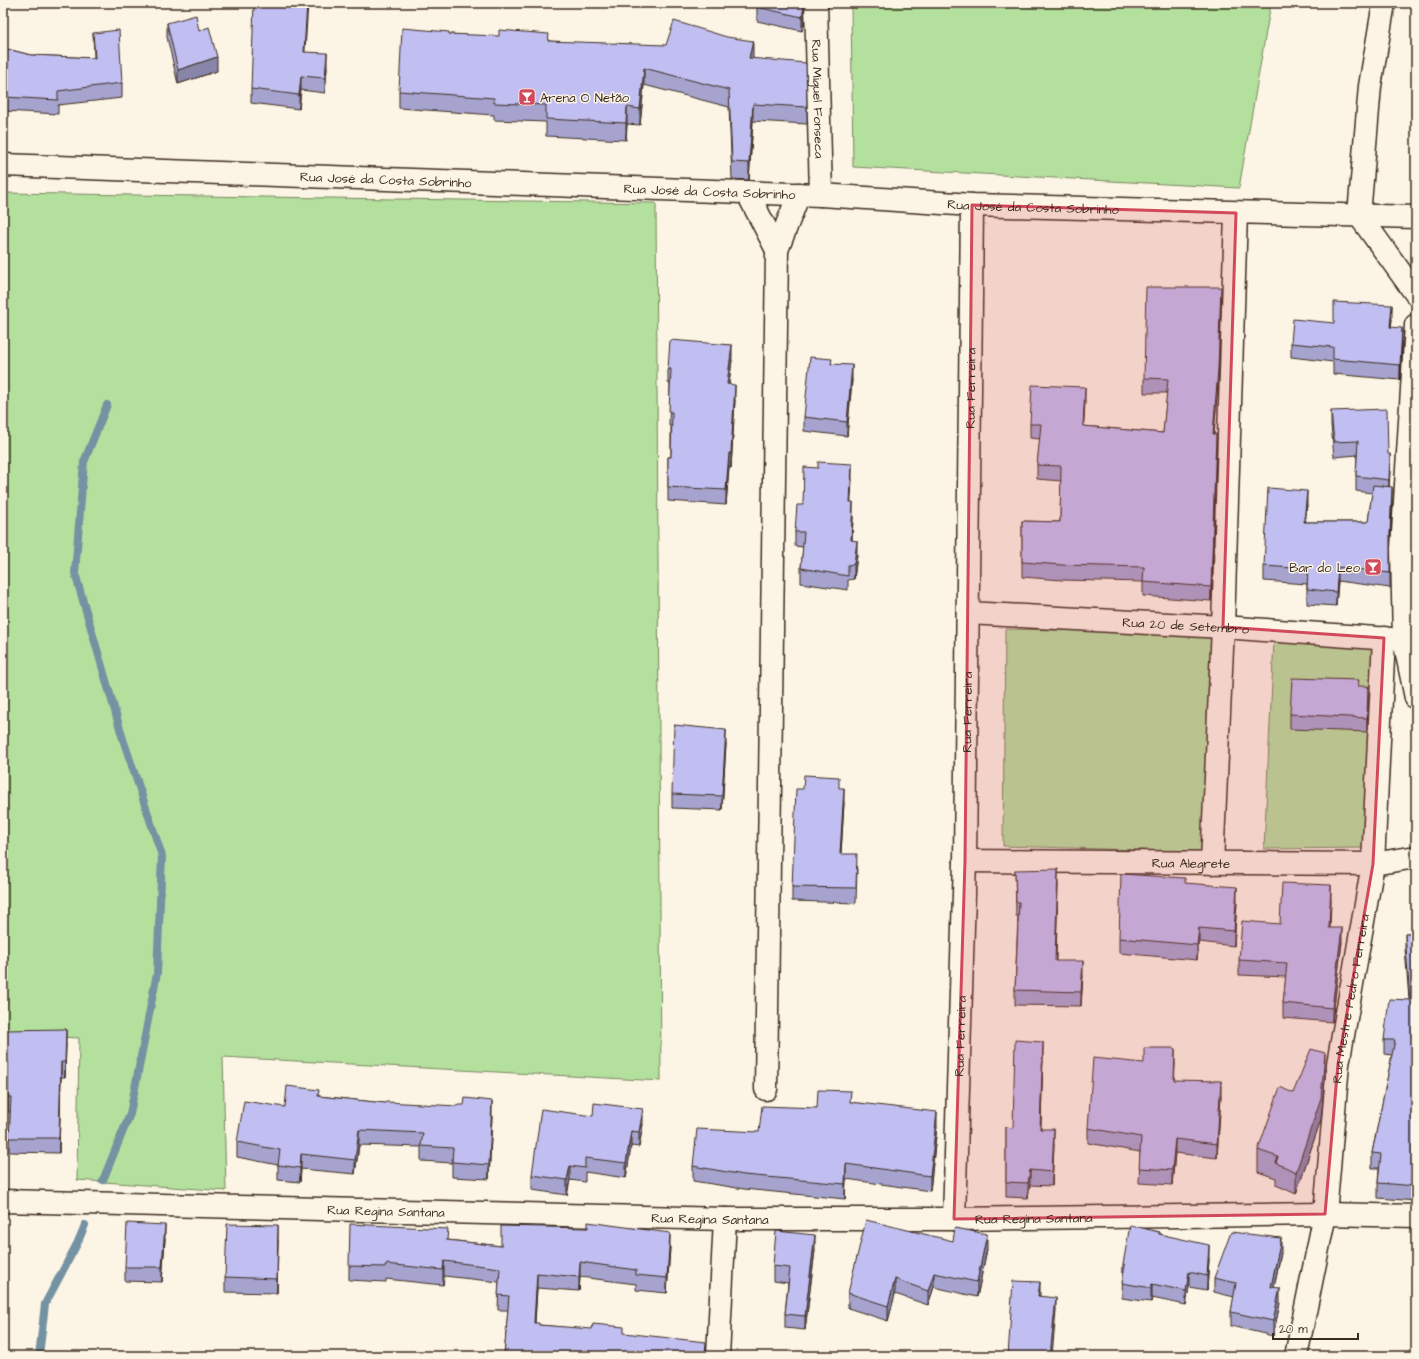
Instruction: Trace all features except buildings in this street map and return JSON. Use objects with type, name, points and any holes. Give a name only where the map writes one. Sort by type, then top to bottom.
[{"type":"street","name":"Rua Miguel Fonseca","points":[[816,3],[821,194]]},
{"type":"street","points":[[1384,3],[1370,86],[1359,215],[1416,294]]},
{"type":"street","name":"Rua José da Costa Sobrinho","points":[[3,165],[821,194],[972,205],[1416,217]]},
{"type":"street","points":[[747,192],[777,250]]},
{"type":"street","points":[[766,1089],[777,250],[799,194]]},
{"type":"street","name":"Rua Ferreira","points":[[954,1220],[965,861],[972,205]]},
{"type":"street","points":[[1212,863],[1223,627],[1236,213]]},
{"type":"street","name":"Rua Mestre Pedro Ferreira","points":[[1296,1356],[1325,1214],[1338,1064],[1373,864],[1402,549],[1416,325]]},
{"type":"street","name":"Rua 20 de Setembro","points":[[968,613],[1223,627],[1394,639]]},
{"type":"street","points":[[1394,639],[1416,698]]},
{"type":"street","name":"Rua Alegrete","points":[[965,861],[1373,864],[1416,857]]},
{"type":"street","name":"Rua Regina Santana","points":[[3,1201],[725,1220],[954,1220],[1325,1214],[1416,1216]]},
{"type":"street","points":[[718,1356],[725,1220]]},
{"type":"highlighted area","points":[[972,205],[1236,213],[1223,627],[1384,638],[1373,864],[1338,1064],[1325,1214],[954,1219],[965,861]]},
{"type":"green space","points":[[851,3],[1271,3],[1239,188],[853,167]]},
{"type":"green space","points":[[3,193],[656,203],[661,1081],[223,1057],[226,1191],[77,1180],[79,1038],[3,1034]]},
{"type":"green space","points":[[1005,629],[1215,633],[1206,852],[1003,846]]},
{"type":"green space","points":[[1274,640],[1381,645],[1371,848],[1264,849]]},
{"type":"waterway","points":[[103,1180],[130,1114],[157,973],[162,856],[123,739],[75,573],[84,462],[107,405]]},
{"type":"waterway","points":[[39,1356],[45,1304],[77,1244],[85,1225]]},
{"type":"place","name":"Arena O Netão","points":[[527,97]]},
{"type":"place","name":"Bar do Leo","points":[[1373,567]]}]
